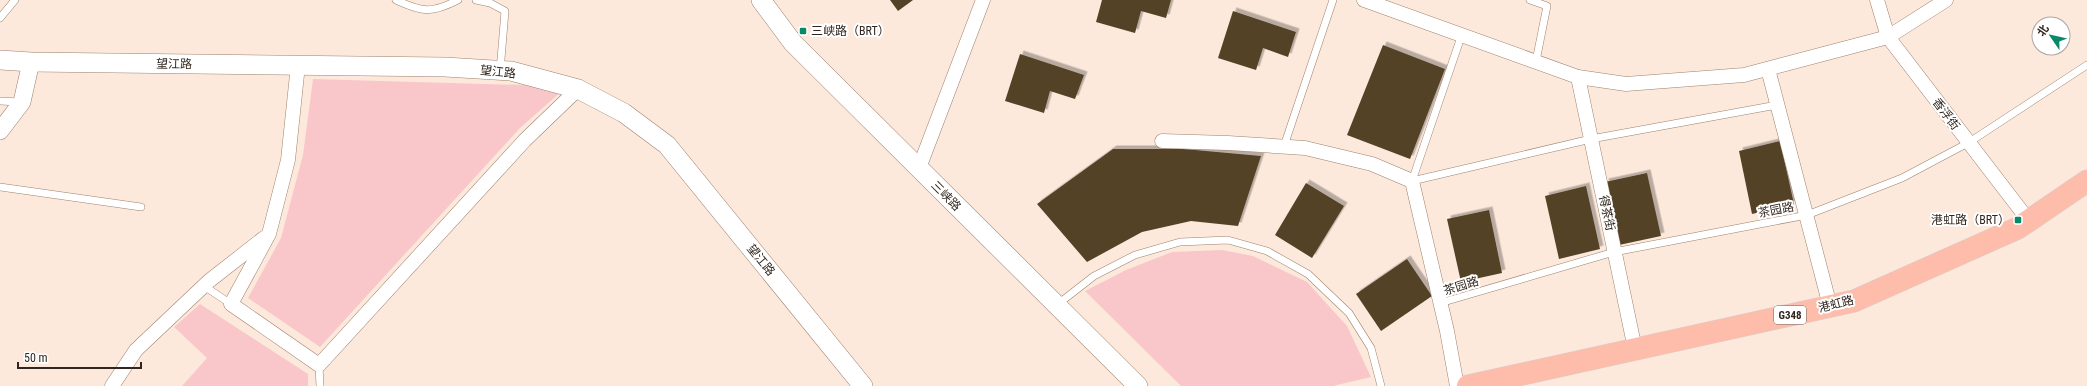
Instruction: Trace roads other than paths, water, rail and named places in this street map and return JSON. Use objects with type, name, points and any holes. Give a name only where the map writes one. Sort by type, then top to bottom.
[{"type":"highway","name":"港虹路","points":[[1468,386],[1854,301],[2018,228],[2087,181]]},
{"type":"main road","name":"三峡路","points":[[761,0],[793,43],[1138,386]]},
{"type":"main road","name":"望江路","points":[[0,60],[31,62],[445,67],[511,71],[578,89],[624,113],[667,145],[863,386]]},
{"type":"street","points":[[919,168],[983,0]]},
{"type":"street","points":[[1364,0],[1462,34],[1578,78],[1626,84],[1744,75],[1768,69],[1888,37],[1946,0]]},
{"type":"street","name":"香浮街","points":[[1878,0],[1888,37],[2029,221]]},
{"type":"street","points":[[0,131],[22,102],[31,62]]},
{"type":"street","points":[[298,65],[288,160],[269,234],[230,304],[320,365],[525,140],[578,89]]},
{"type":"street","points":[[1768,69],[1830,306]]},
{"type":"street","name":"得茶街","points":[[1578,78],[1635,349]]},
{"type":"street","points":[[1162,141],[1305,148],[1372,164],[1412,181],[1457,386]]},
{"type":"street","points":[[112,386],[136,350],[204,286],[269,234]]},
{"type":"lane","points":[[0,18],[15,0]]},
{"type":"lane","points":[[396,0],[426,12],[448,6],[458,0]]},
{"type":"lane","points":[[476,0],[490,3],[505,11],[500,71]]},
{"type":"lane","points":[[1284,146],[1333,0]]},
{"type":"lane","points":[[1530,0],[1547,6],[1536,61]]},
{"type":"lane","points":[[1412,181],[1462,34]]},
{"type":"lane","name":"茶园路","points":[[1440,304],[1614,252],[1807,215],[1902,178],[1968,143],[2087,65]]},
{"type":"lane","points":[[0,101],[22,102]]},
{"type":"lane","points":[[1412,181],[1591,139],[1777,105]]},
{"type":"lane","points":[[0,187],[141,207]]},
{"type":"lane","points":[[1056,306],[1094,276],[1135,255],[1180,242],[1228,240],[1267,251],[1308,274],[1349,313],[1371,348],[1382,386]]},
{"type":"lane","points":[[204,286],[230,304]]},
{"type":"lane","points":[[320,365],[320,386]]},
{"type":"place","name":"三峡路（BRT）","points":[[803,31]]},
{"type":"place","name":"港虹路（BRT）","points":[[2018,220]]}]
